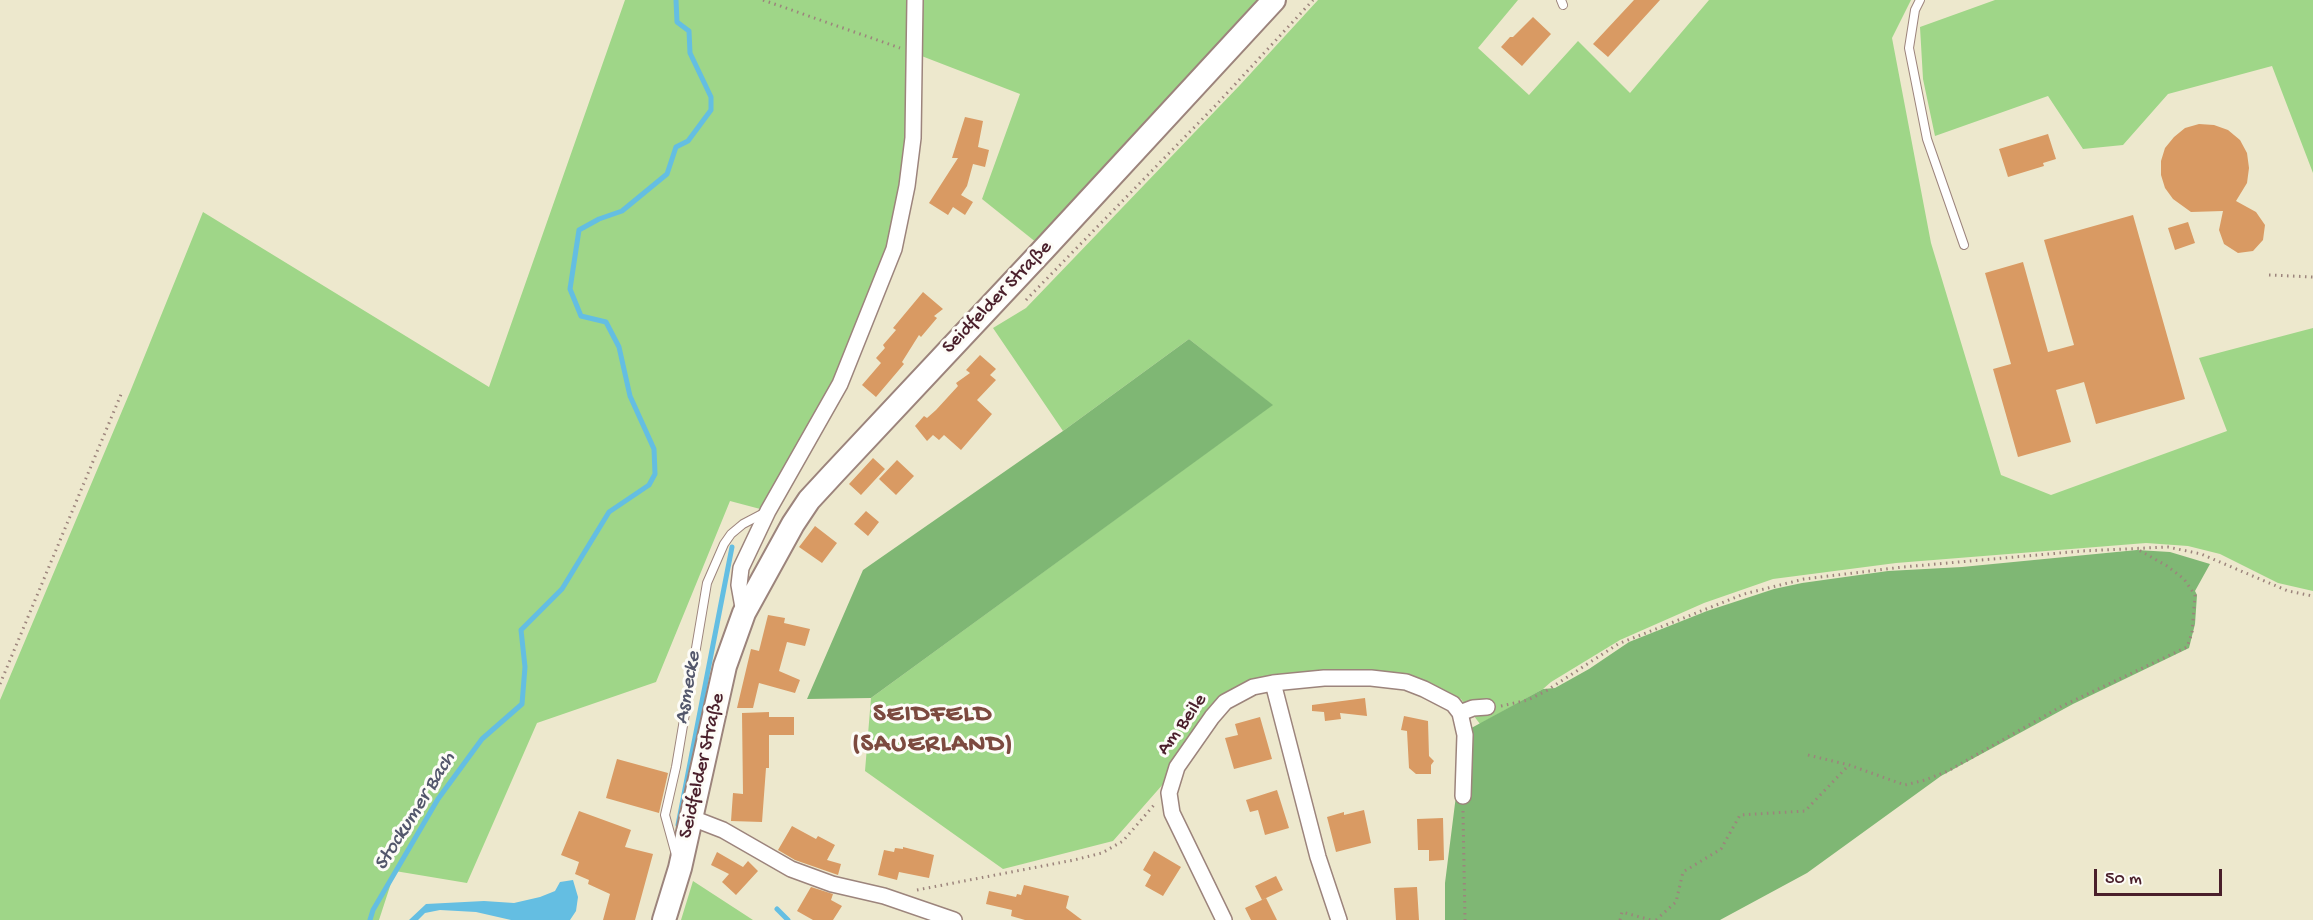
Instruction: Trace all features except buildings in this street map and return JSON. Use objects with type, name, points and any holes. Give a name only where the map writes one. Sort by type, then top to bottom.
[{"type":"main road","name":"Seidfelder Straße","points":[[664,920],[680,868],[725,666],[744,613],[793,524],[809,500],[1274,0]]},
{"type":"street","name":"Seidfelder Straße","points":[[744,613],[739,585],[741,568],[768,511],[840,384],[894,249],[907,186],[913,138],[915,0]]},
{"type":"street","name":"Am Beile","points":[[1169,793],[1177,767],[1212,717],[1226,702],[1252,687],[1333,678],[1389,679],[1406,682],[1443,697],[1460,713]]},
{"type":"street","points":[[1274,683],[1318,857],[1339,920]]},
{"type":"street","points":[[1463,796],[1465,735],[1460,713],[1473,708],[1487,707]]},
{"type":"street","points":[[1169,793],[1172,813],[1224,920]]},
{"type":"street","points":[[692,818],[723,830],[791,869],[832,884],[884,896],[954,920]]},
{"type":"lane","points":[[1920,0],[1913,18],[1909,48],[1927,139],[1964,245]]},
{"type":"lane","points":[[680,868],[665,815],[676,766],[707,583],[724,544],[731,534],[743,524],[768,511]]},
{"type":"path","points":[[763,0],[913,53]]},
{"type":"path","points":[[1019,307],[1216,105],[1313,0]]},
{"type":"path","points":[[2269,275],[2313,277]]},
{"type":"path","points":[[0,684],[122,392]]},
{"type":"path","points":[[1487,707],[1528,700],[1546,691],[1618,644],[1744,594],[1804,579],[1903,567],[2168,547],[2200,554],[2288,591],[2313,596]]},
{"type":"path","points":[[1808,755],[1849,765],[1905,785],[1925,780],[1948,771],[2062,706],[2187,647],[2192,633],[2195,595],[2184,579],[2167,566],[2135,548]]},
{"type":"path","points":[[1656,920],[1676,902],[1683,872],[1721,849],[1740,815],[1805,811],[1849,765]]},
{"type":"path","points":[[884,896],[1102,853],[1123,841],[1159,800],[1169,793]]},
{"type":"path","points":[[1463,796],[1465,920]]},
{"type":"path","points":[[1620,920],[1622,912],[1651,920]]},
{"type":"green space","points":[[625,0],[1260,0],[1037,243],[982,199],[1020,94],[919,55],[906,138],[896,226],[843,367],[764,510],[730,501],[656,682],[537,723],[467,883],[395,871],[379,920],[0,920],[0,700],[203,212],[489,387]]},
{"type":"green space","points":[[1318,0],[1518,0],[1478,48],[1529,95],[1578,41],[1630,93],[1709,0],[1911,0],[1892,38],[1931,243],[2001,475],[2051,495],[2227,431],[2199,358],[2313,328],[2313,591],[2278,583],[2220,554],[2188,546],[2146,543],[1896,563],[1773,579],[1704,603],[1620,640],[1543,689],[1480,724],[1461,699],[1436,686],[1391,675],[1239,688],[1208,709],[1164,783],[1113,841],[1003,869],[865,771],[871,698],[1272,405],[1189,339],[1063,431],[993,328],[1026,308],[1240,85]]},
{"type":"green space","points":[[1995,0],[2313,0],[2313,173],[2272,66],[2168,94],[2123,145],[2083,149],[2048,96],[1935,136],[1923,79],[1920,27]]},
{"type":"green space","points":[[1189,339],[1273,405],[871,698],[807,699],[863,570],[1063,431]]},
{"type":"green space","points":[[2137,550],[2170,552],[2210,564],[2195,591],[2197,595],[2195,624],[2189,648],[2073,704],[1941,776],[1807,873],[1720,920],[1445,920],[1445,883],[1464,732],[1543,689],[1555,688],[1589,669],[1629,642],[1707,611],[1774,589],[1802,583],[1888,571],[1962,567]]},
{"type":"green space","points":[[693,881],[753,920],[681,920]]},
{"type":"water","points":[[573,880],[578,897],[576,911],[570,920],[511,920],[476,912],[440,910],[425,913],[418,920],[409,920],[426,904],[484,901],[514,903],[540,897],[555,891],[560,882]]},
{"type":"waterway","name":"Stockumer Bach","points":[[370,920],[373,910],[438,799],[482,739],[522,704],[525,667],[521,630],[562,589],[609,512],[649,485],[655,474],[654,449],[630,396],[619,347],[606,322],[581,316],[570,289],[579,230],[599,219],[622,211],[667,174],[676,147],[688,141],[711,110],[711,97],[690,53],[689,31],[677,22],[676,0]]},
{"type":"waterway","name":"Asmecke","points":[[678,825],[732,547]]},
{"type":"waterway","name":"Asmecke","points":[[777,909],[788,920]]},
{"type":"district","name":"SEIDFELD (SAUERLAND)","points":[[933,731]]}]
